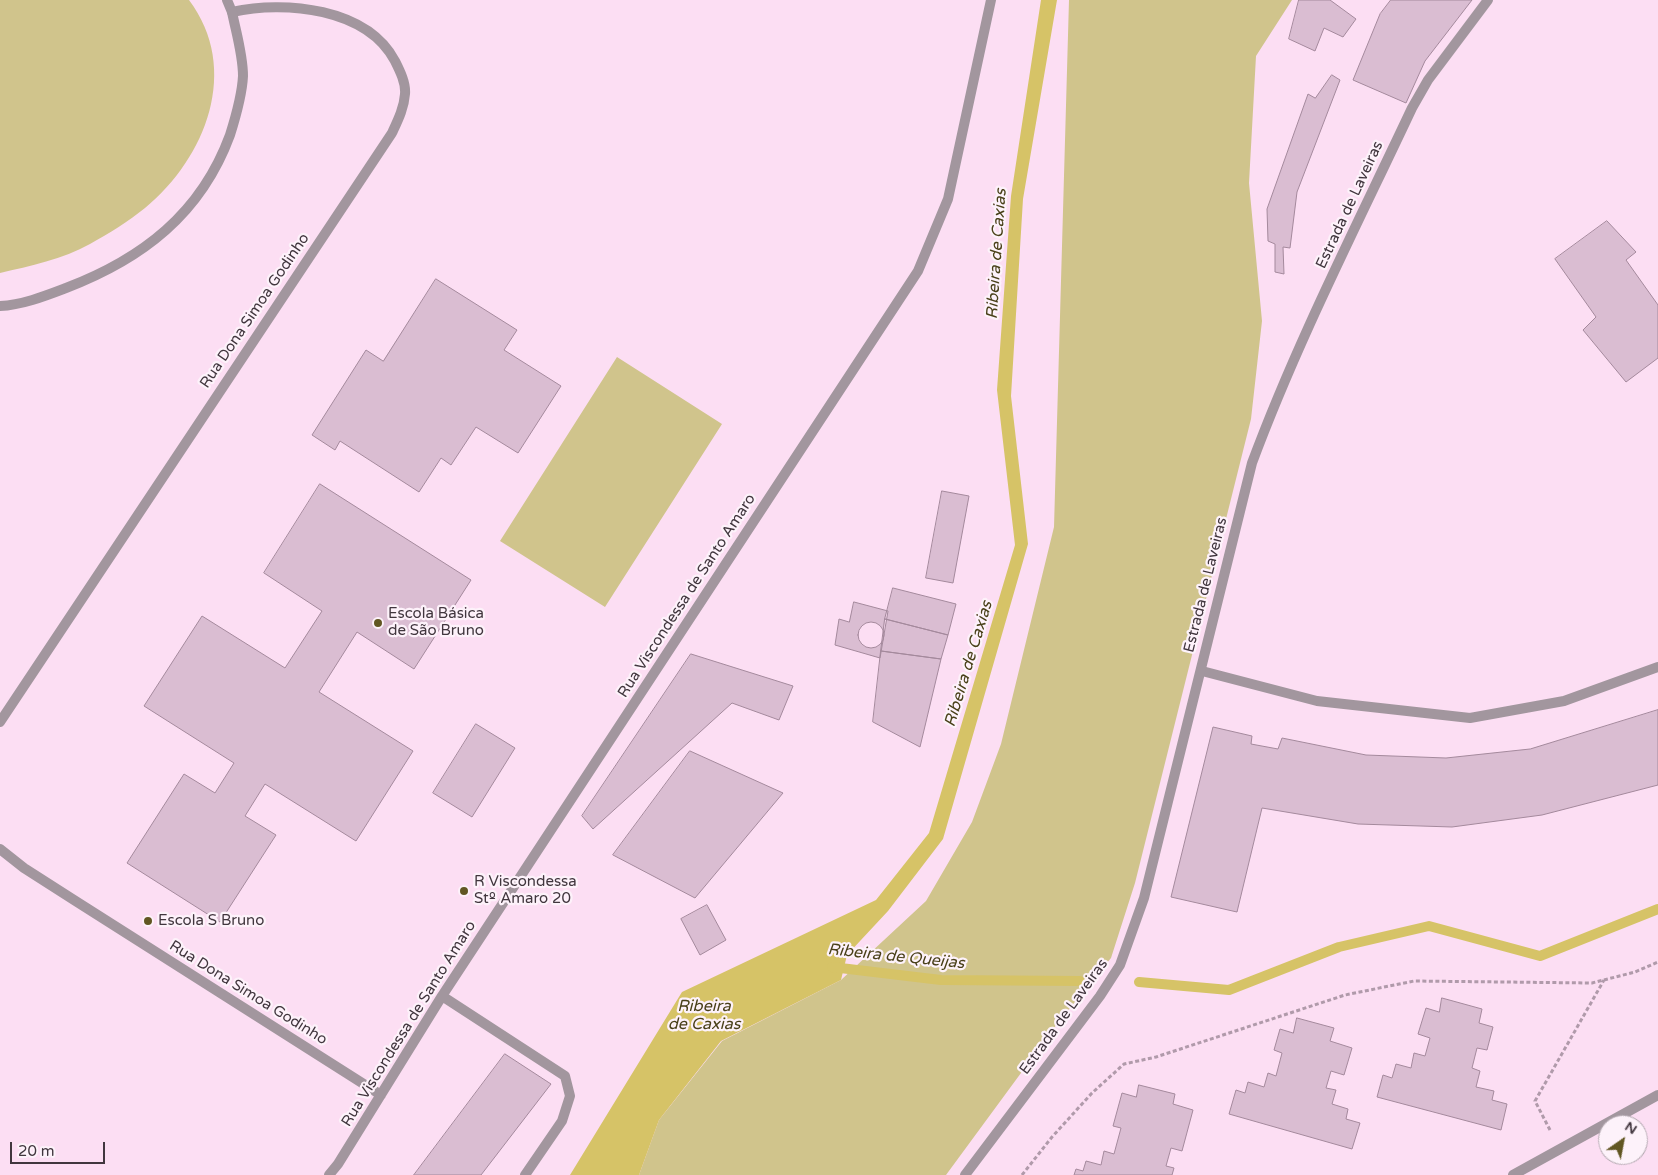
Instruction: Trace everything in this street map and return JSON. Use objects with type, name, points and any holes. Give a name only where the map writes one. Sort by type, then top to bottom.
[{"type":"street","points":[[0,306],[48,295],[90,279],[116,266],[158,237],[190,207],[208,181],[224,151],[237,114],[243,76],[232,12],[227,0]]},
{"type":"street","name":"Rua Viscondessa de Santo Amaro","points":[[329,1175],[338,1164],[442,996],[918,271],[948,199],[991,0]]},
{"type":"street","name":"Estrada de Laveiras","points":[[965,1175],[1100,996],[1120,965],[1144,898],[1202,671],[1211,622],[1252,463],[1262,435],[1412,108],[1428,80],[1488,0]]},
{"type":"street","name":"Rua Dona Simoa Godinho","points":[[0,722],[392,133],[402,112],[405,92],[401,72],[390,52],[375,35],[346,18],[308,8],[256,6],[232,12]]},
{"type":"street","points":[[1202,671],[1316,701],[1470,718],[1564,701],[1658,667]]},
{"type":"street","name":"Rua Dona Simoa Godinho","points":[[0,849],[24,868],[381,1095]]},
{"type":"street","points":[[442,996],[565,1076],[570,1096],[562,1121],[525,1175]]},
{"type":"street","points":[[1513,1175],[1658,1095]]},
{"type":"path","points":[[1022,1175],[1052,1137],[1092,1093],[1124,1064],[1156,1057],[1345,995],[1414,981],[1592,983],[1658,962]]},
{"type":"path","points":[[1560,1149],[1535,1101],[1605,980]]},
{"type":"shaded area","points":[[0,0],[189,0],[205,27],[213,55],[214,83],[209,111],[199,138],[185,164],[167,188],[145,208],[111,232],[69,254],[46,262],[0,273]]},
{"type":"shaded area","points":[[1069,0],[1292,0],[1256,56],[1249,183],[1262,321],[1251,419],[1135,883],[1111,958],[1057,1024],[946,1175],[639,1175],[659,1120],[722,1041],[841,980],[926,901],[972,822],[1001,744],[1054,527]]},
{"type":"shaded area","points":[[617,357],[722,424],[605,607],[500,541]]},
{"type":"water","name":"Ribeira de Caxias","points":[[1041,0],[1057,0],[1023,199],[1011,396],[1028,544],[943,839],[888,911],[847,955],[841,980],[721,1041],[659,1120],[639,1175],[570,1175],[682,992],[876,900],[929,833],[1015,545],[997,390],[1011,196]]},
{"type":"building","points":[[1299,0],[1330,0],[1356,19],[1343,37],[1324,28],[1315,51],[1289,39]]},
{"type":"building","points":[[1391,0],[1472,0],[1425,61],[1406,103],[1353,80],[1380,14]]},
{"type":"building","points":[[1332,75],[1340,80],[1297,192],[1290,248],[1283,247],[1284,274],[1275,272],[1275,244],[1268,241],[1267,209],[1308,94],[1315,98]]},
{"type":"building","points":[[1607,221],[1636,252],[1626,260],[1658,305],[1658,358],[1626,382],[1583,330],[1596,317],[1555,259]]},
{"type":"building","points":[[436,279],[517,330],[504,350],[561,386],[518,453],[476,427],[451,465],[441,458],[419,492],[340,441],[335,450],[312,435],[366,350],[383,361]]},
{"type":"building","points":[[320,484],[471,580],[414,669],[357,632],[319,692],[413,751],[356,841],[265,784],[245,816],[276,835],[220,922],[127,863],[184,774],[215,793],[234,763],[144,706],[202,616],[285,668],[322,611],[264,573]]},
{"type":"building","points":[[942,491],[969,496],[953,583],[926,578]]},
{"type":"building","points":[[893,588],[956,604],[948,635],[885,619]]},
{"type":"building","points":[[854,602],[888,611],[880,658],[835,645],[839,619],[849,622]]},
{"type":"building","points":[[885,619],[948,635],[941,659],[881,651]]},
{"type":"building","points":[[871,622],[880,626],[884,635],[880,644],[871,648],[862,644],[858,635],[862,626]]},
{"type":"building","points":[[881,651],[941,659],[920,747],[873,722]]},
{"type":"building","points":[[691,654],[793,686],[779,720],[732,703],[593,829],[582,816]]},
{"type":"building","points":[[1658,710],[1658,785],[1542,815],[1452,827],[1358,824],[1262,808],[1237,912],[1171,897],[1213,727],[1252,736],[1251,744],[1278,749],[1282,738],[1366,755],[1446,758],[1530,749]]},
{"type":"building","points":[[476,724],[515,748],[472,817],[433,793]]},
{"type":"building","points":[[690,751],[783,793],[695,898],[613,855]]},
{"type":"building","points":[[707,905],[726,940],[700,955],[681,919]]},
{"type":"building","points":[[1442,998],[1482,1009],[1479,1023],[1493,1027],[1487,1050],[1477,1048],[1472,1068],[1480,1071],[1476,1087],[1494,1091],[1492,1100],[1507,1104],[1501,1130],[1377,1097],[1383,1075],[1392,1078],[1396,1064],[1411,1068],[1414,1053],[1425,1056],[1430,1038],[1418,1034],[1426,1008],[1439,1012]]},
{"type":"building","points":[[1297,1018],[1334,1028],[1330,1041],[1352,1048],[1344,1075],[1331,1071],[1326,1088],[1336,1090],[1332,1104],[1348,1109],[1346,1119],[1360,1123],[1352,1149],[1229,1114],[1236,1090],[1245,1093],[1248,1082],[1264,1087],[1268,1073],[1276,1076],[1282,1053],[1274,1050],[1280,1029],[1293,1033]]},
{"type":"building","points":[[505,1054],[551,1084],[481,1175],[414,1175]]},
{"type":"building","points":[[1139,1085],[1175,1094],[1173,1104],[1193,1110],[1182,1151],[1171,1148],[1166,1166],[1174,1168],[1172,1175],[1074,1175],[1076,1169],[1083,1171],[1086,1161],[1101,1165],[1104,1151],[1114,1154],[1121,1128],[1113,1126],[1122,1093],[1136,1097]]},
{"type":"waterway","name":"Ribeira de Queijas","points":[[1139,982],[1229,990],[1339,947],[1429,926],[1540,956],[1658,909]]},
{"type":"waterway","name":"Ribeira de Queijas","points":[[832,967],[941,980],[1080,981]]},
{"type":"place","name":"Escola Básica de São Bruno","points":[[378,623]]},
{"type":"place","name":"R Viscondessa Stº Amaro 20","points":[[464,891]]},
{"type":"place","name":"Escola S Bruno","points":[[148,921]]}]
